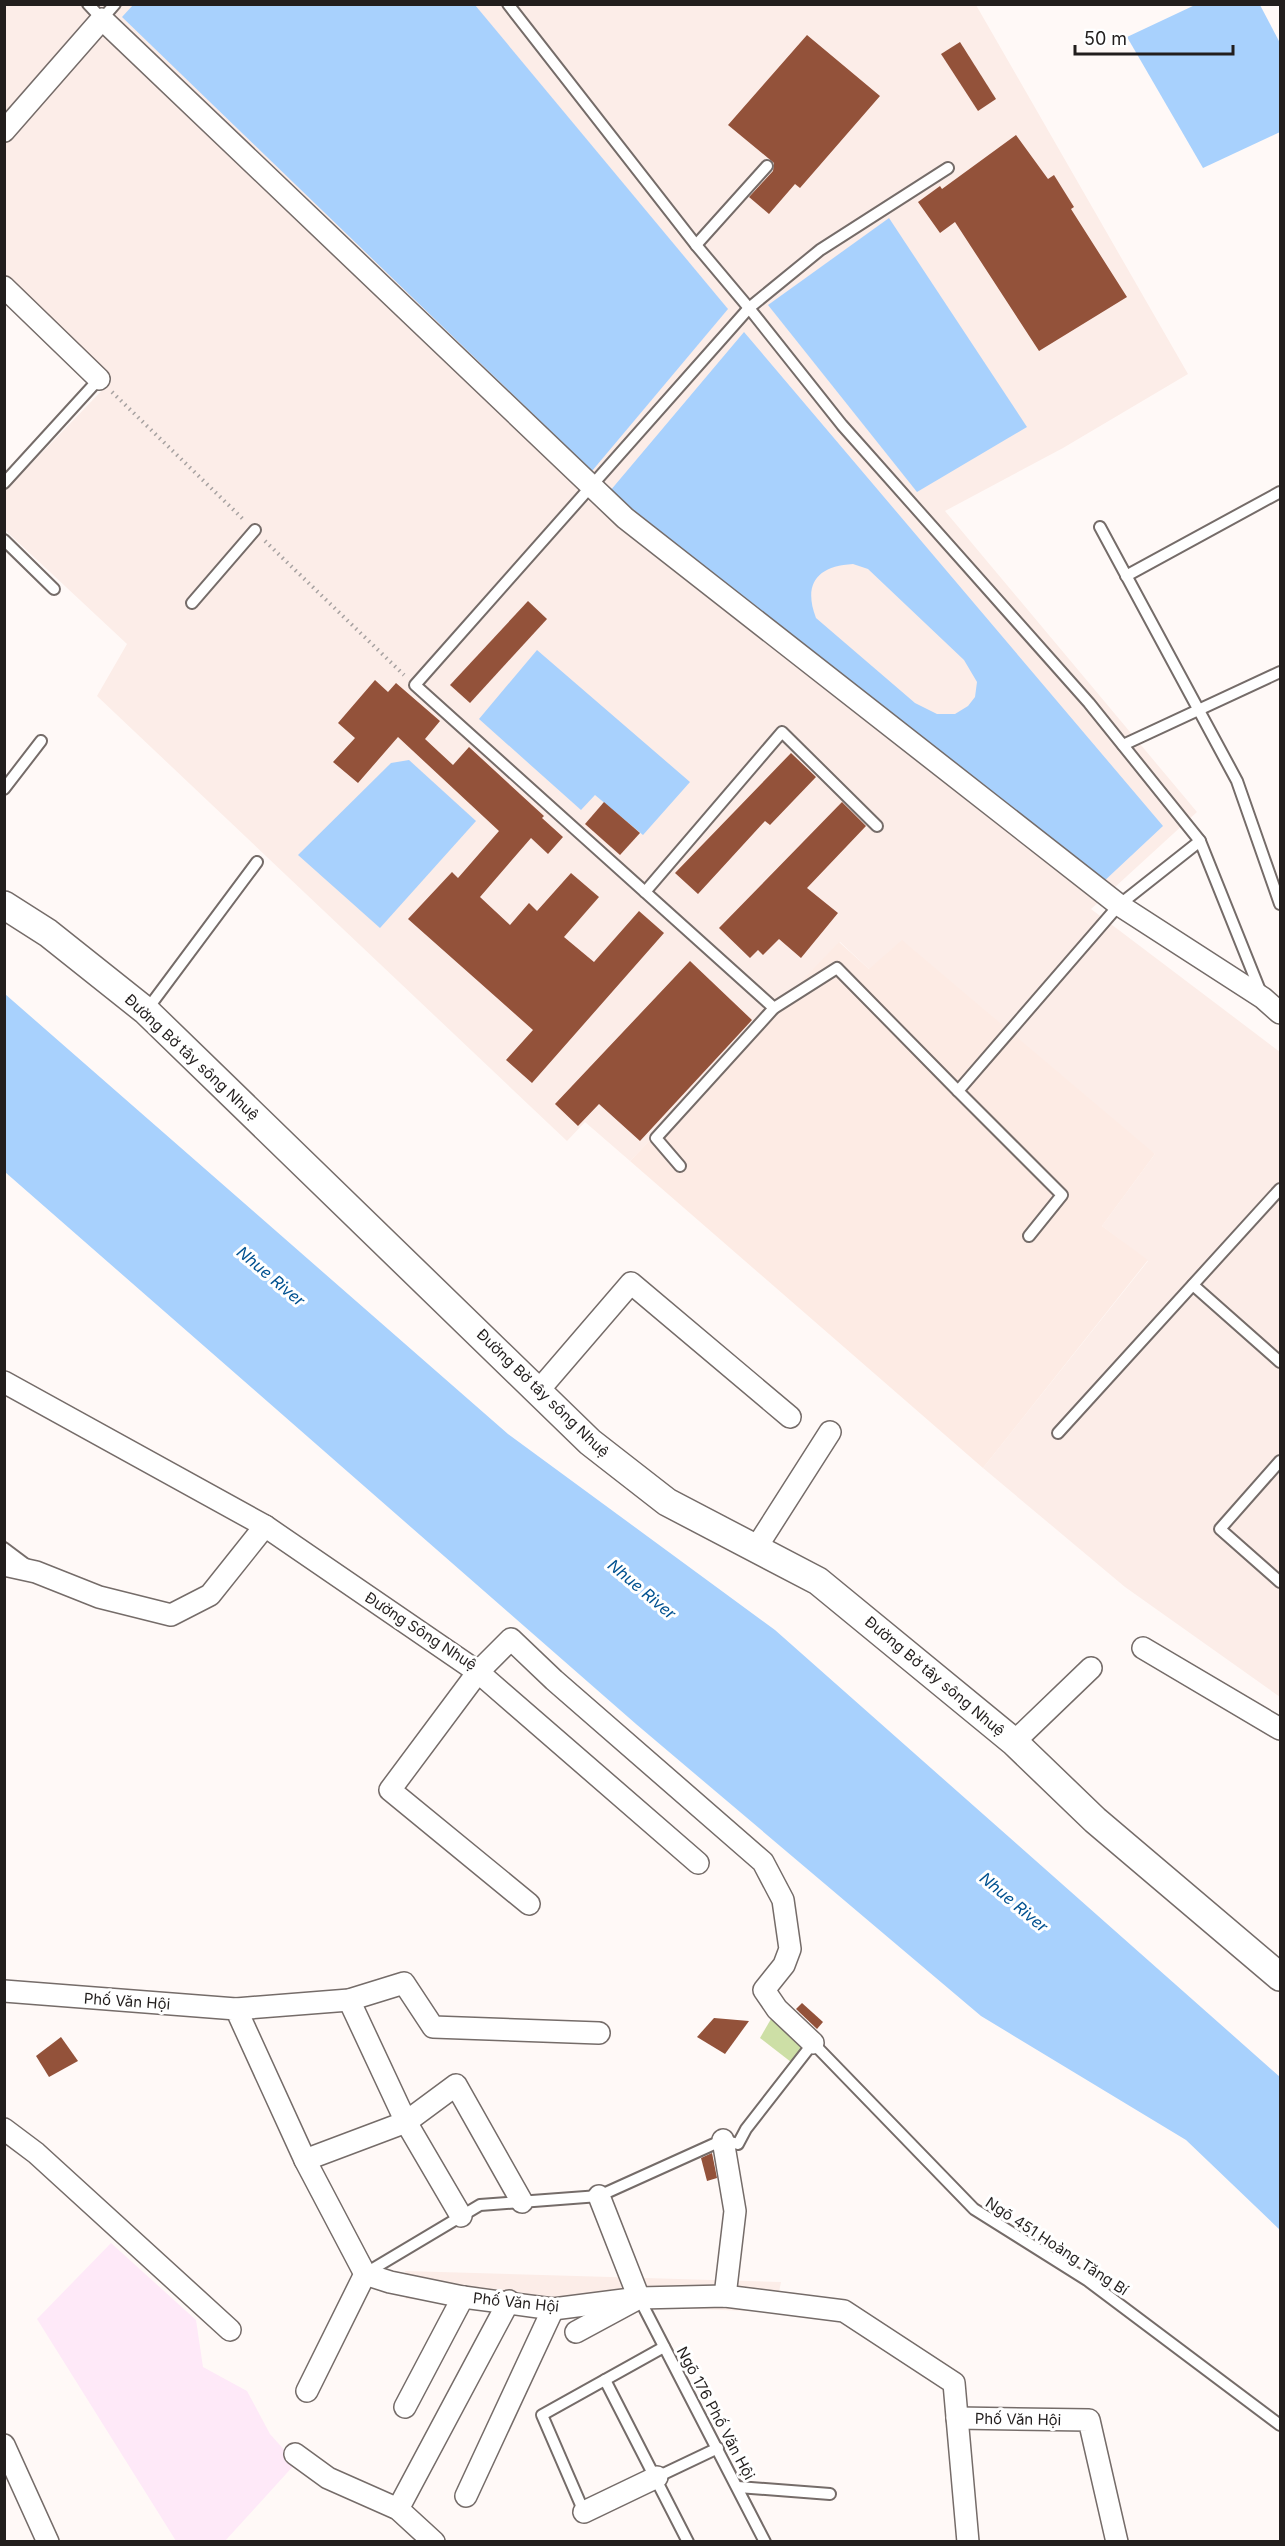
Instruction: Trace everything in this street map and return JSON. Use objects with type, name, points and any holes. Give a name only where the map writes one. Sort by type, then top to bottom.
[{"type":"street","points":[[4,131],[102,9],[625,518],[1119,905],[1263,998],[1281,1013]]},
{"type":"street","points":[[4,287],[99,379]]},
{"type":"street","name":"Đường Bờ tây sông Nhuệ","points":[[4,905],[48,933],[146,1011],[590,1442],[667,1502],[818,1581],[1014,1742],[1095,1820],[1281,1977]]},
{"type":"street","points":[[539,1390],[631,1283],[790,1417]]},
{"type":"street","name":"Đường Sông Nhuệ","points":[[4,1382],[256,1522],[478,1672],[512,1639],[554,1680],[763,1862],[783,1900],[790,1949],[784,1965],[764,1990],[777,2009],[813,2043]]},
{"type":"street","points":[[756,1548],[830,1432]]},
{"type":"street","points":[[4,1565],[36,1572],[99,1597],[171,1615],[210,1595],[256,1522]]},
{"type":"street","points":[[1143,1648],[1281,1728]]},
{"type":"street","points":[[1014,1742],[1091,1668]]},
{"type":"street","points":[[530,1904],[390,1790],[478,1672],[698,1863]]},
{"type":"street","name":"Phố Văn Hội","points":[[4,1991],[236,2009],[349,2000],[404,1983],[433,2027],[599,2033]]},
{"type":"street","points":[[349,2000],[406,2122],[461,2216]]},
{"type":"street","points":[[236,2009],[305,2160],[364,2274],[307,2391]]},
{"type":"street","points":[[305,2160],[406,2122],[456,2085],[522,2202]]},
{"type":"street","points":[[4,2129],[36,2153],[230,2330]]},
{"type":"street","points":[[723,2140],[735,2211],[725,2296]]},
{"type":"street","points":[[576,2332],[639,2298],[599,2196]]},
{"type":"street","name":"Phố Văn Hội","points":[[364,2274],[390,2282],[463,2296],[553,2309],[639,2298],[725,2296],[844,2311],[954,2383],[957,2418],[1089,2421],[1117,2541]]},
{"type":"street","points":[[405,2407],[463,2296]]},
{"type":"street","points":[[398,2509],[509,2301]]},
{"type":"street","points":[[466,2496],[553,2309]]},
{"type":"street","points":[[957,2418],[968,2541]]},
{"type":"street","points":[[4,2445],[48,2541]]},
{"type":"street","points":[[295,2454],[328,2478],[398,2509],[434,2541]]},
{"type":"street","points":[[584,2512],[657,2477]]},
{"type":"lane","points":[[514,7],[696,245],[842,425],[1089,702],[1200,841],[1263,998]]},
{"type":"lane","points":[[696,245],[767,166]]},
{"type":"lane","points":[[774,1008],[415,685],[749,308],[820,250],[948,168]]},
{"type":"lane","points":[[4,483],[99,379]]},
{"type":"lane","points":[[1126,576],[1281,492]]},
{"type":"lane","points":[[1100,527],[1237,781],[1280,903]]},
{"type":"lane","points":[[192,603],[255,530]]},
{"type":"lane","points":[[4,540],[54,590]]},
{"type":"lane","points":[[1123,745],[1281,672]]},
{"type":"lane","points":[[645,892],[782,732],[878,826]]},
{"type":"lane","points":[[4,789],[41,741]]},
{"type":"lane","points":[[958,1091],[1119,905],[1200,841]]},
{"type":"lane","points":[[146,1011],[257,862]]},
{"type":"lane","points":[[680,1166],[656,1138],[774,1008],[837,968],[1062,1195],[1029,1236]]},
{"type":"lane","points":[[1058,1433],[1281,1189]]},
{"type":"lane","points":[[1193,1285],[1281,1362]]},
{"type":"lane","points":[[1281,1461],[1220,1529],[1281,1582]]},
{"type":"lane","points":[[4,1548],[36,1572]]},
{"type":"lane","points":[[364,2274],[480,2205],[599,2196],[723,2140],[738,2144],[746,2129],[813,2043]]},
{"type":"lane","name":"Ngõ 451 Hoàng Tăng Bí","points":[[813,2043],[974,2209],[1087,2280],[1281,2425]]},
{"type":"lane","name":"Ngõ 176 Phố Văn Hội","points":[[639,2298],[765,2541]]},
{"type":"lane","points":[[584,2512],[542,2415],[664,2347]]},
{"type":"lane","points":[[605,2379],[688,2541]]},
{"type":"lane","points":[[657,2477],[718,2448]]},
{"type":"lane","points":[[738,2487],[830,2493]]},
{"type":"shaded area","points":[[5,5],[976,5],[1188,374],[1063,448],[945,511],[1197,812],[1091,909],[1280,1052],[1280,1697],[1125,1587],[983,1468],[1148,1261],[1102,1226],[1155,1154],[869,969],[840,942],[630,1161],[585,1122],[567,1141],[97,696],[127,644],[5,530],[4,492],[111,381],[5,277]]},
{"type":"shaded area","points":[[902,940],[1155,1154],[1102,1226],[1148,1260],[983,1468],[630,1161],[839,942],[869,969]]},
{"type":"shaded area","points":[[111,2243],[196,2320],[203,2367],[247,2391],[270,2434],[296,2463],[225,2541],[176,2541],[37,2319]]},
{"type":"shaded area","points":[[405,2271],[781,2282],[775,2312],[406,2299]]},
{"type":"green space","points":[[775,2012],[806,2042],[791,2062],[760,2038]]},
{"type":"water","points":[[133,5],[475,5],[728,309],[592,471],[122,17]]},
{"type":"water","points":[[1195,5],[1260,5],[1280,43],[1280,132],[1203,168],[1127,37]]},
{"type":"water","points":[[889,218],[1027,427],[917,492],[768,305]]},
{"type":"water","points":[[744,332],[1163,826],[1101,884],[610,491]],"holes":[[[853,564],[868,569],[964,660],[977,682],[975,697],[968,706],[955,714],[937,714],[915,703],[816,618],[811,596],[816,579],[822,573],[830,568]]]},
{"type":"water","points":[[537,650],[690,782],[643,835],[595,795],[581,810],[479,719]]},
{"type":"water","points":[[409,760],[476,821],[380,928],[298,855],[391,763]]},
{"type":"water","name":"Nhue River","points":[[5,994],[508,1434],[775,1630],[1280,2077],[1280,2230],[1186,2140],[981,2016],[636,1724],[5,1172]]},
{"type":"building","points":[[807,35],[880,96],[800,188],[795,184],[769,214],[749,197],[773,171],[774,163],[728,125]]},
{"type":"building","points":[[960,42],[996,99],[978,111],[941,54]]},
{"type":"building","points":[[1016,135],[1048,179],[1054,175],[1074,207],[1071,209],[1127,297],[1039,351],[955,222],[940,233],[918,202],[940,186],[942,189]]},
{"type":"building","points":[[528,601],[547,619],[470,703],[450,685]]},
{"type":"building","points":[[375,680],[388,692],[396,683],[440,721],[425,739],[453,765],[469,747],[544,816],[542,818],[563,837],[548,854],[531,838],[480,897],[510,925],[529,903],[537,911],[571,873],[599,897],[564,937],[594,962],[639,911],[664,933],[532,1083],[506,1060],[533,1030],[408,919],[452,872],[458,878],[499,831],[398,737],[358,783],[333,762],[355,738],[338,723]]},
{"type":"building","points":[[791,753],[816,777],[770,825],[765,821],[698,894],[675,873]]},
{"type":"building","points":[[604,802],[640,833],[620,855],[585,824]]},
{"type":"building","points":[[842,802],[866,826],[807,888],[838,913],[801,958],[779,939],[763,955],[758,950],[750,958],[719,928]]},
{"type":"building","points":[[690,961],[752,1020],[640,1141],[599,1104],[578,1126],[555,1104]]},
{"type":"building","points":[[802,2003],[823,2022],[817,2029],[796,2009]]},
{"type":"building","points":[[714,2018],[749,2021],[725,2054],[697,2037]]},
{"type":"building","points":[[61,2037],[78,2061],[49,2077],[36,2056]]},
{"type":"building","points":[[712,2153],[717,2178],[707,2181],[701,2158]]}]
